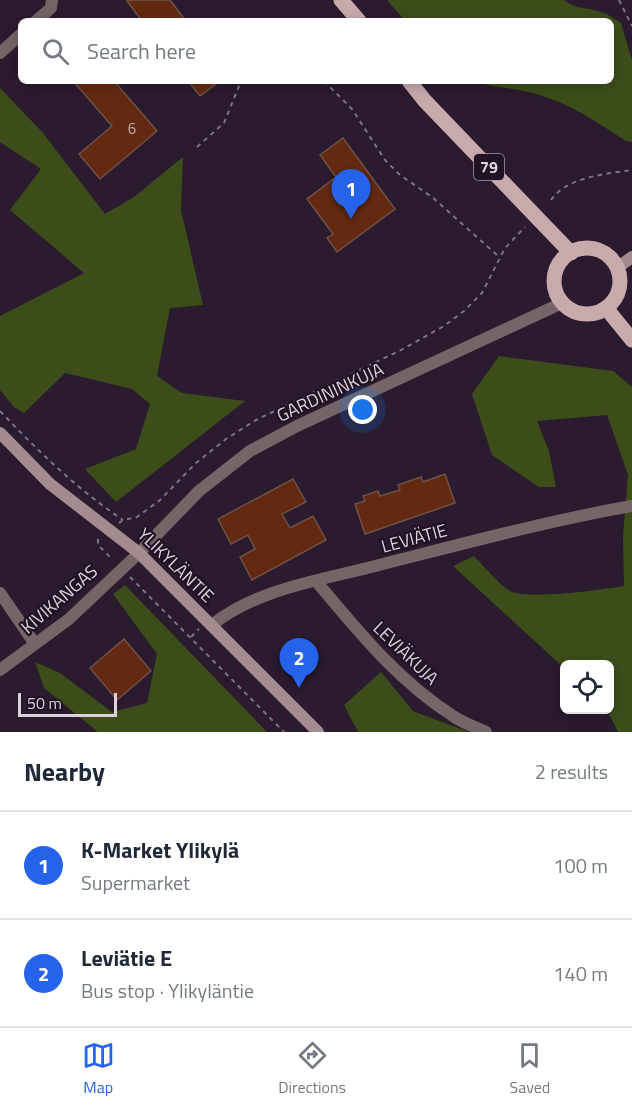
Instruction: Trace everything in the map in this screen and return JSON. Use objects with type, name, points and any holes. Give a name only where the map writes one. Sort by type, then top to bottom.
[{"type":"main road","points":[[341,0],[356,18]]},
{"type":"main road","name":"79","points":[[411,84],[571,253]]},
{"type":"main road","points":[[586,249],[597,250],[607,255],[617,268],[620,281],[615,298],[606,308],[592,314],[573,311],[562,303],[555,289],[554,278],[559,263],[571,253],[586,249]]},
{"type":"main road","points":[[617,268],[632,257]]},
{"type":"main road","points":[[606,308],[632,340]]},
{"type":"main road","name":"YLIKYLÄNTIE","points":[[0,433],[50,484],[139,553],[318,732]]},
{"type":"street","points":[[39,18],[51,8],[52,0]]},
{"type":"street","points":[[0,53],[18,37]]},
{"type":"street","name":"GARDININKUJA","points":[[139,553],[199,491],[250,451],[297,426],[562,303]]},
{"type":"street","name":"LEVIÄTIE","points":[[212,625],[235,609],[316,581],[495,535],[632,506]]},
{"type":"street","name":"KIVIKANGAS","points":[[0,670],[69,619],[139,553]]},
{"type":"street","name":"LEVIÄKUJA","points":[[316,581],[380,656],[431,701],[456,718],[486,732]]},
{"type":"street","points":[[0,593],[35,644]]},
{"type":"path","points":[[619,0],[632,26]]},
{"type":"path","points":[[197,147],[224,123],[240,84]]},
{"type":"path","points":[[327,84],[352,109],[386,160],[400,175],[432,197],[499,257]]},
{"type":"path","points":[[551,200],[557,192],[581,180],[632,171]]},
{"type":"path","points":[[99,540],[123,520],[137,517],[160,500],[196,463],[226,439],[256,420],[401,350],[444,326],[465,311],[482,293],[505,248],[525,227]]},
{"type":"path","points":[[0,411],[35,448],[98,503],[123,520]]},
{"type":"path","points":[[91,532],[99,540],[99,545],[284,732]]},
{"type":"green space","points":[[387,0],[564,0],[572,5],[601,12],[613,18],[402,18]]},
{"type":"green space","points":[[614,19],[621,23],[632,60],[632,142],[626,141],[593,120],[548,98],[483,84],[614,84]]},
{"type":"green space","points":[[0,88],[43,133],[105,214],[134,197],[183,157],[181,210],[203,305],[170,308],[157,376],[182,393],[245,401],[116,502],[85,469],[136,449],[150,404],[132,389],[65,373],[24,413],[14,407],[0,390],[0,316],[84,273],[10,210],[41,169],[0,142]]},
{"type":"green space","points":[[499,356],[613,371],[632,387],[632,732],[618,732],[609,714],[614,714],[614,660],[560,660],[560,664],[453,566],[474,556],[503,586],[512,592],[522,594],[567,593],[624,586],[623,536],[628,475],[607,415],[537,421],[549,451],[556,487],[539,487],[492,455],[472,394]]},
{"type":"green space","points":[[125,585],[267,732],[98,732],[44,688],[35,662],[60,673],[112,712],[147,703],[157,654],[113,594]]},
{"type":"green space","points":[[381,672],[413,711],[469,732],[358,732],[344,705]]},
{"type":"building","points":[[170,0],[184,18],[140,18],[127,1]]},
{"type":"building","points":[[76,84],[117,84],[157,131],[100,179],[79,154],[112,126]]},
{"type":"building","points":[[190,84],[216,84],[200,96]]},
{"type":"building","points":[[343,138],[395,209],[337,252],[327,238],[333,234],[307,199],[336,177],[320,155]]},
{"type":"building","points":[[445,474],[455,503],[365,534],[355,504],[365,501],[363,496],[378,491],[380,496],[400,490],[398,485],[421,477],[423,482]]},
{"type":"building","points":[[293,479],[306,502],[282,514],[290,528],[313,516],[326,540],[252,580],[240,557],[255,549],[248,535],[231,544],[218,519]]},
{"type":"building","points":[[124,639],[151,671],[117,700],[90,668]]},
{"type":"place","name":"K-Market Ylikylä","points":[[351,219]]},
{"type":"place","name":"Leviätie E","points":[[299,688]]}]
